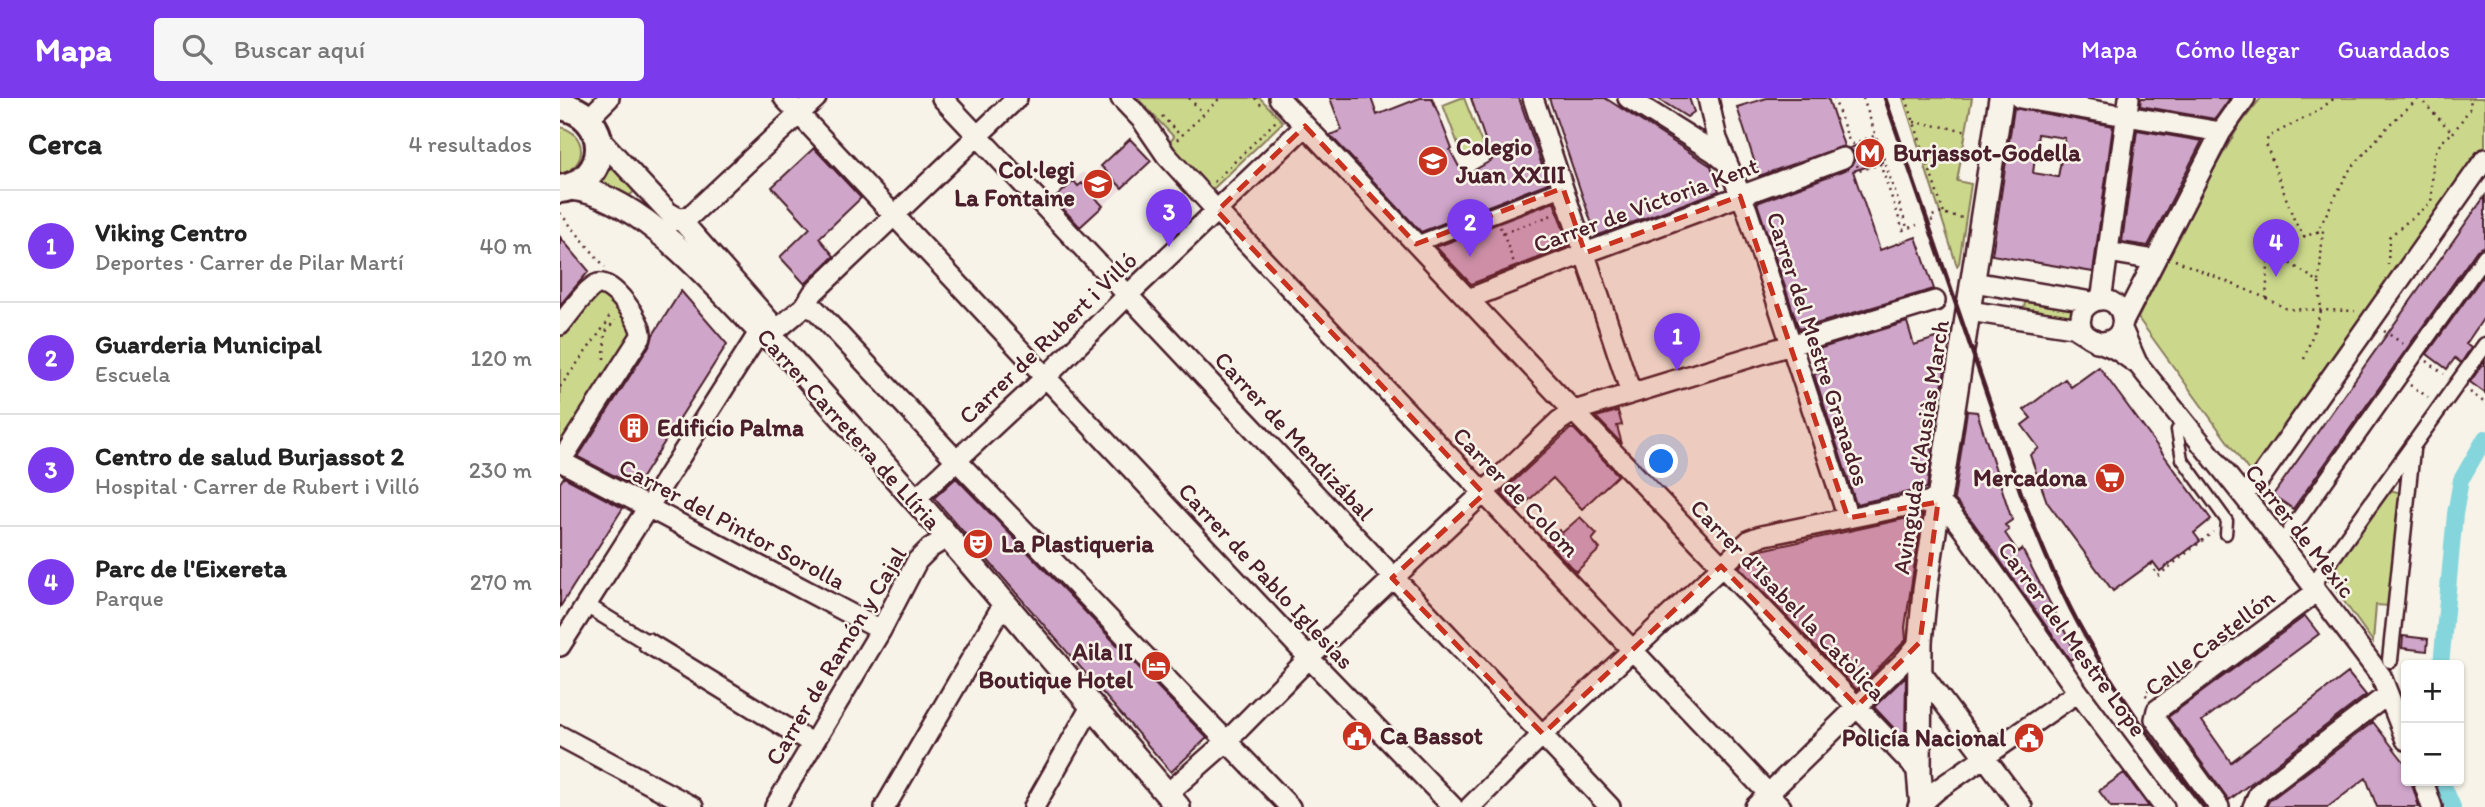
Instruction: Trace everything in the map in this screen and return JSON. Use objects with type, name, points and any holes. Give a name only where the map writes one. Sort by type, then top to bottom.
[{"type":"main road","points":[[565,188],[581,182],[591,173],[597,162],[599,150],[579,115]]},
{"type":"street","points":[[579,115],[609,98]]},
{"type":"street","name":"Carrer de Pablo Iglesias","points":[[783,98],[1309,658],[1453,807]]},
{"type":"street","points":[[680,219],[690,216],[816,98]]},
{"type":"street","name":"Carrer de Mendizábal","points":[[942,98],[1610,807]]},
{"type":"street","points":[[560,646],[648,506],[767,329],[786,324],[805,306],[813,293],[1017,98]]},
{"type":"street","name":"Carrer de Colom","points":[[1121,98],[1142,120],[1166,155],[1217,211],[1633,650],[1768,803]]},
{"type":"street","name":"Carrer d'Isabel la Catòlica","points":[[1279,98],[1919,772]]},
{"type":"street","points":[[1533,98],[1631,393]]},
{"type":"street","points":[[1628,98],[1727,163]]},
{"type":"street","name":"Carrer del Mestre Granados","points":[[1708,98],[1717,139],[1747,210],[1848,517]]},
{"type":"street","name":"Avinguda d'Ausiàs March","points":[[1920,806],[1920,642],[1938,502],[2001,98]]},
{"type":"street","points":[[2020,98],[2128,107],[2221,132]]},
{"type":"street","points":[[2128,107],[2102,294],[2087,306],[2081,317],[2082,329],[2092,343],[2110,341],[2122,326],[2221,132],[2245,98]]},
{"type":"street","name":"Carrer Carretera de Llíria","points":[[579,115],[668,212],[680,219],[782,349],[948,537],[1173,801]]},
{"type":"street","points":[[1688,136],[1705,134],[1714,122]]},
{"type":"street","name":"Carrer de Rubert i Villó","points":[[914,500],[1046,377],[1305,126]]},
{"type":"street","name":"Carrer de Victoria Kent","points":[[1468,299],[1851,155]]},
{"type":"street","points":[[2242,495],[2258,481],[2485,159]]},
{"type":"street","name":"Carrer Carretera de Llíria","points":[[565,188],[587,189],[662,221],[680,219]]},
{"type":"street","points":[[1416,244],[1563,188]]},
{"type":"street","name":"Carrer Carretera de Llíria","points":[[610,198],[684,253],[767,329]]},
{"type":"street","points":[[2108,252],[2157,257]]},
{"type":"street","points":[[2290,531],[2485,256]]},
{"type":"street","points":[[1973,282],[2110,302],[2120,310],[2122,326]]},
{"type":"street","points":[[560,325],[588,291],[598,284],[611,287],[621,305],[640,323],[641,336],[560,462]]},
{"type":"street","points":[[1173,801],[1226,742],[1309,658],[1559,421],[1574,411],[1935,301]]},
{"type":"street","points":[[805,306],[816,310],[1290,807]]},
{"type":"street","name":"Carrer de Mèxic","points":[[1969,311],[2073,327],[2092,343],[2112,347],[2137,363]]},
{"type":"street","name":"Carrer de Mèxic","points":[[2122,326],[2137,363],[2381,676],[2401,728]]},
{"type":"street","points":[[2314,589],[2485,345]]},
{"type":"street","points":[[2390,660],[2412,449]]},
{"type":"street","name":"Carrer del Pintor Sorolla","points":[[560,462],[881,631]]},
{"type":"street","points":[[1470,807],[1543,734],[1721,566],[1755,538],[1922,502],[1938,502]]},
{"type":"street","name":"Carrer del Mestre Lope","points":[[1938,502],[1963,529],[2078,692],[2164,807]]},
{"type":"street","name":"Carrer de Ramón y Cajal","points":[[775,807],[881,631],[918,561],[930,548],[948,537]]},
{"type":"street","name":"Calle Castellón","points":[[2219,807],[2154,714],[2314,589]]},
{"type":"street","points":[[885,807],[1004,603]]},
{"type":"street","points":[[586,605],[813,744]]},
{"type":"street","points":[[1768,803],[1920,642]]},
{"type":"street","points":[[1920,671],[2022,807]]},
{"type":"street","points":[[1920,806],[2078,692]]},
{"type":"street","points":[[2253,807],[2259,793],[2387,695]]},
{"type":"street","points":[[1034,807],[1092,705]]},
{"type":"street","points":[[560,736],[687,805]]},
{"type":"street","points":[[2425,786],[2432,807]]},
{"type":"lane","points":[[2183,422],[2177,430],[2182,459],[2227,521],[2226,534]]},
{"type":"path","points":[[1189,98],[1203,113]]},
{"type":"path","points":[[1155,108],[1181,136],[1220,98]]},
{"type":"path","points":[[1211,185],[1277,121],[1255,98]]},
{"type":"path","points":[[1834,98],[1851,155],[1859,171],[1880,164],[1903,230],[1917,225]]},
{"type":"path","points":[[1863,98],[1907,229]]},
{"type":"path","points":[[1906,98],[1944,214]]},
{"type":"path","points":[[2305,237],[2295,222],[2266,144],[2268,137],[2316,112],[2335,98]]},
{"type":"path","points":[[2317,232],[2348,172],[2390,124],[2419,98],[2453,133]]},
{"type":"path","points":[[2384,274],[2388,264],[2389,237],[2431,201],[2435,152],[2440,141],[2453,133],[2471,107],[2470,98]]},
{"type":"path","points":[[1914,122],[1969,131]]},
{"type":"path","points":[[1851,155],[1877,135]]},
{"type":"path","points":[[1503,233],[1560,212]]},
{"type":"path","points":[[560,213],[611,273]]},
{"type":"path","points":[[1495,214],[1516,269]]},
{"type":"path","points":[[1931,221],[1932,216],[1944,214],[1969,219]]},
{"type":"path","points":[[2269,250],[2323,230],[2319,282],[2321,311],[2304,359]]},
{"type":"path","points":[[2269,250],[2319,282]]},
{"type":"path","points":[[2266,298],[2269,250]]},
{"type":"path","points":[[2157,257],[2266,298],[2287,309],[2363,311]]},
{"type":"path","points":[[599,367],[605,357],[605,333],[621,305]]},
{"type":"path","points":[[560,387],[621,305]]},
{"type":"path","points":[[2376,325],[2485,403]]},
{"type":"path","points":[[2399,377],[2441,407]]},
{"type":"path","points":[[2151,564],[2158,576],[2227,521]]},
{"type":"highlighted area","points":[[1305,126],[1416,244],[1563,188],[1585,253],[1740,196],[1848,518],[1938,502],[1920,642],[1857,706],[1721,566],[1543,734],[1392,578],[1484,494],[1217,211]]},
{"type":"shaded area","name":"Col·legi La Fontaine","points":[[1130,139],[1151,161],[1080,228],[1053,200],[1083,172],[1089,177]]},
{"type":"green space","points":[[1137,98],[1260,98],[1283,122],[1212,190],[1169,143],[1174,137]]},
{"type":"green space","points":[[1464,98],[1484,149],[1463,157],[1443,105]]},
{"type":"green space","points":[[1903,98],[1972,98],[1957,181],[1971,184],[1957,266]]},
{"type":"green space","points":[[2261,98],[2485,98],[2485,150],[2254,478],[2138,318],[2213,171],[2239,126]]},
{"type":"green space","points":[[560,127],[576,136],[581,150],[576,165],[560,174]]},
{"type":"green space","points":[[608,159],[639,187],[628,197],[596,186]]},
{"type":"green space","points":[[603,292],[632,324],[633,334],[560,450],[560,335],[593,294]]},
{"type":"green space","points":[[2025,302],[2074,309],[2073,317],[2024,310]]},
{"type":"green space","points":[[2390,490],[2401,493],[2390,606],[2376,605],[2373,642],[2328,579]]},
{"type":"building","name":"Colegio Juan XXIII","points":[[1330,98],[1371,98],[1377,115],[1420,98],[1432,98],[1452,149],[1450,150],[1464,176],[1492,160],[1471,98],[1519,98],[1548,183],[1421,232],[1330,135],[1342,130]]},
{"type":"building","points":[[1549,98],[1605,98],[1711,166],[1719,191],[1596,236]]},
{"type":"building","points":[[1657,98],[1689,98],[1694,112],[1687,117]]},
{"type":"building","points":[[1767,98],[1828,98],[1844,146],[1759,176],[1737,107]]},
{"type":"building","points":[[2141,98],[2230,98],[2215,119],[2140,106]]},
{"type":"building","points":[[2014,108],[2113,126],[2093,272],[1992,255]],"holes":[[[2038,134],[2065,138],[2058,177],[2033,173]]]},
{"type":"building","points":[[2137,130],[2202,141],[2148,246],[2122,242]]},
{"type":"building","points":[[1130,139],[1151,161],[1122,188],[1101,166]]},
{"type":"building","points":[[1875,139],[1882,162],[1853,171],[1880,250],[1916,237],[1934,289],[1799,329],[1757,203],[1848,169],[1855,159],[1850,148]]},
{"type":"building","points":[[814,148],[861,198],[819,238],[834,256],[805,284],[780,257],[810,228],[772,187]]},
{"type":"building","points":[[1074,181],[1078,186],[1082,183],[1103,206],[1080,227],[1054,199]]},
{"type":"building","points":[[2485,196],[2485,246],[2477,250],[2293,509],[2273,495]]},
{"type":"building","points":[[1554,202],[1569,246],[1471,284],[1436,247]]},
{"type":"building","points":[[560,237],[589,271],[560,305]]},
{"type":"building","points":[[2485,273],[2485,316],[2466,344],[2471,348],[2461,363],[2455,358],[2447,369],[2427,354]]},
{"type":"building","points":[[681,291],[727,344],[636,487],[578,457]]},
{"type":"building","points":[[1907,322],[1914,345],[1936,338],[1942,357],[1947,356],[1937,421],[1924,425],[1932,451],[1927,488],[1856,504],[1814,374],[1822,372],[1815,350]]},
{"type":"building","points":[[2485,361],[2485,393],[2470,382]]},
{"type":"building","name":"Mercadona","points":[[2099,367],[2211,519],[2194,533],[2200,541],[2160,571],[2153,562],[2113,591],[2047,502],[2030,455],[2039,448],[2022,425],[2031,418],[2024,410],[2065,379],[2071,387]]},
{"type":"building","points":[[1618,411],[1622,425],[1617,426],[1622,444],[1596,417]]},
{"type":"building","points":[[1967,411],[1977,412],[2012,520],[2005,525],[2009,530],[2005,533],[2018,552],[2022,549],[2077,655],[2070,660],[1954,499]]},
{"type":"building","points":[[1570,429],[1574,429],[1618,475],[1582,509],[1553,478],[1517,511],[1501,493]]},
{"type":"building","points":[[564,477],[623,508],[560,607],[560,483]]},
{"type":"building","points":[[956,478],[1207,738],[1171,772],[934,498]]},
{"type":"building","points":[[1922,515],[1905,627],[1906,640],[1857,690],[1739,567],[1757,551]]},
{"type":"building","points":[[1580,517],[1597,534],[1592,540],[1600,549],[1576,572],[1547,542],[1559,530],[1562,533]]},
{"type":"building","points":[[2305,616],[2319,634],[2202,721],[2231,762],[2348,673],[2366,695],[2229,800],[2168,717]]},
{"type":"building","points":[[2403,636],[2428,639],[2427,651],[2402,648]]},
{"type":"building","points":[[1906,676],[1905,740],[1874,707]]},
{"type":"building","points":[[2373,722],[2401,758],[2401,786],[2413,786],[2419,807],[2377,807],[2366,778],[2328,807],[2266,807],[2269,801]]},
{"type":"building","points":[[2124,773],[2149,807],[2111,807],[2099,791]]},
{"type":"waterway","points":[[2441,660],[2455,514],[2461,480],[2485,438]]},
{"type":"waterway","points":[[2444,786],[2453,807]]},
{"type":"railway","points":[[1885,98],[2022,496],[2055,576],[2078,623],[2121,695],[2204,807]]},
{"type":"place","name":"Burjassot-Godella","points":[[1870,153]]},
{"type":"place","name":"Colegio Juan XXIII","points":[[1433,161]]},
{"type":"place","name":"Col·legi La Fontaine","points":[[1098,184]]},
{"type":"place","name":"Centro de salud Burjassot 2","points":[[1169,247]]},
{"type":"place","name":"Guarderia Municipal","points":[[1470,257]]},
{"type":"place","name":"Parc de l'Eixereta","points":[[2276,277]]},
{"type":"place","name":"Viking Centro","points":[[1677,371]]},
{"type":"place","name":"Edificio Palma","points":[[634,428]]},
{"type":"place","name":"Mercadona","points":[[2110,478]]},
{"type":"place","name":"La Plastiqueria","points":[[978,544]]},
{"type":"place","name":"Aila II Boutique Hotel","points":[[1156,666]]},
{"type":"place","name":"Ca Bassot","points":[[1357,736]]},
{"type":"place","name":"Policía Nacional","points":[[2029,738]]}]
